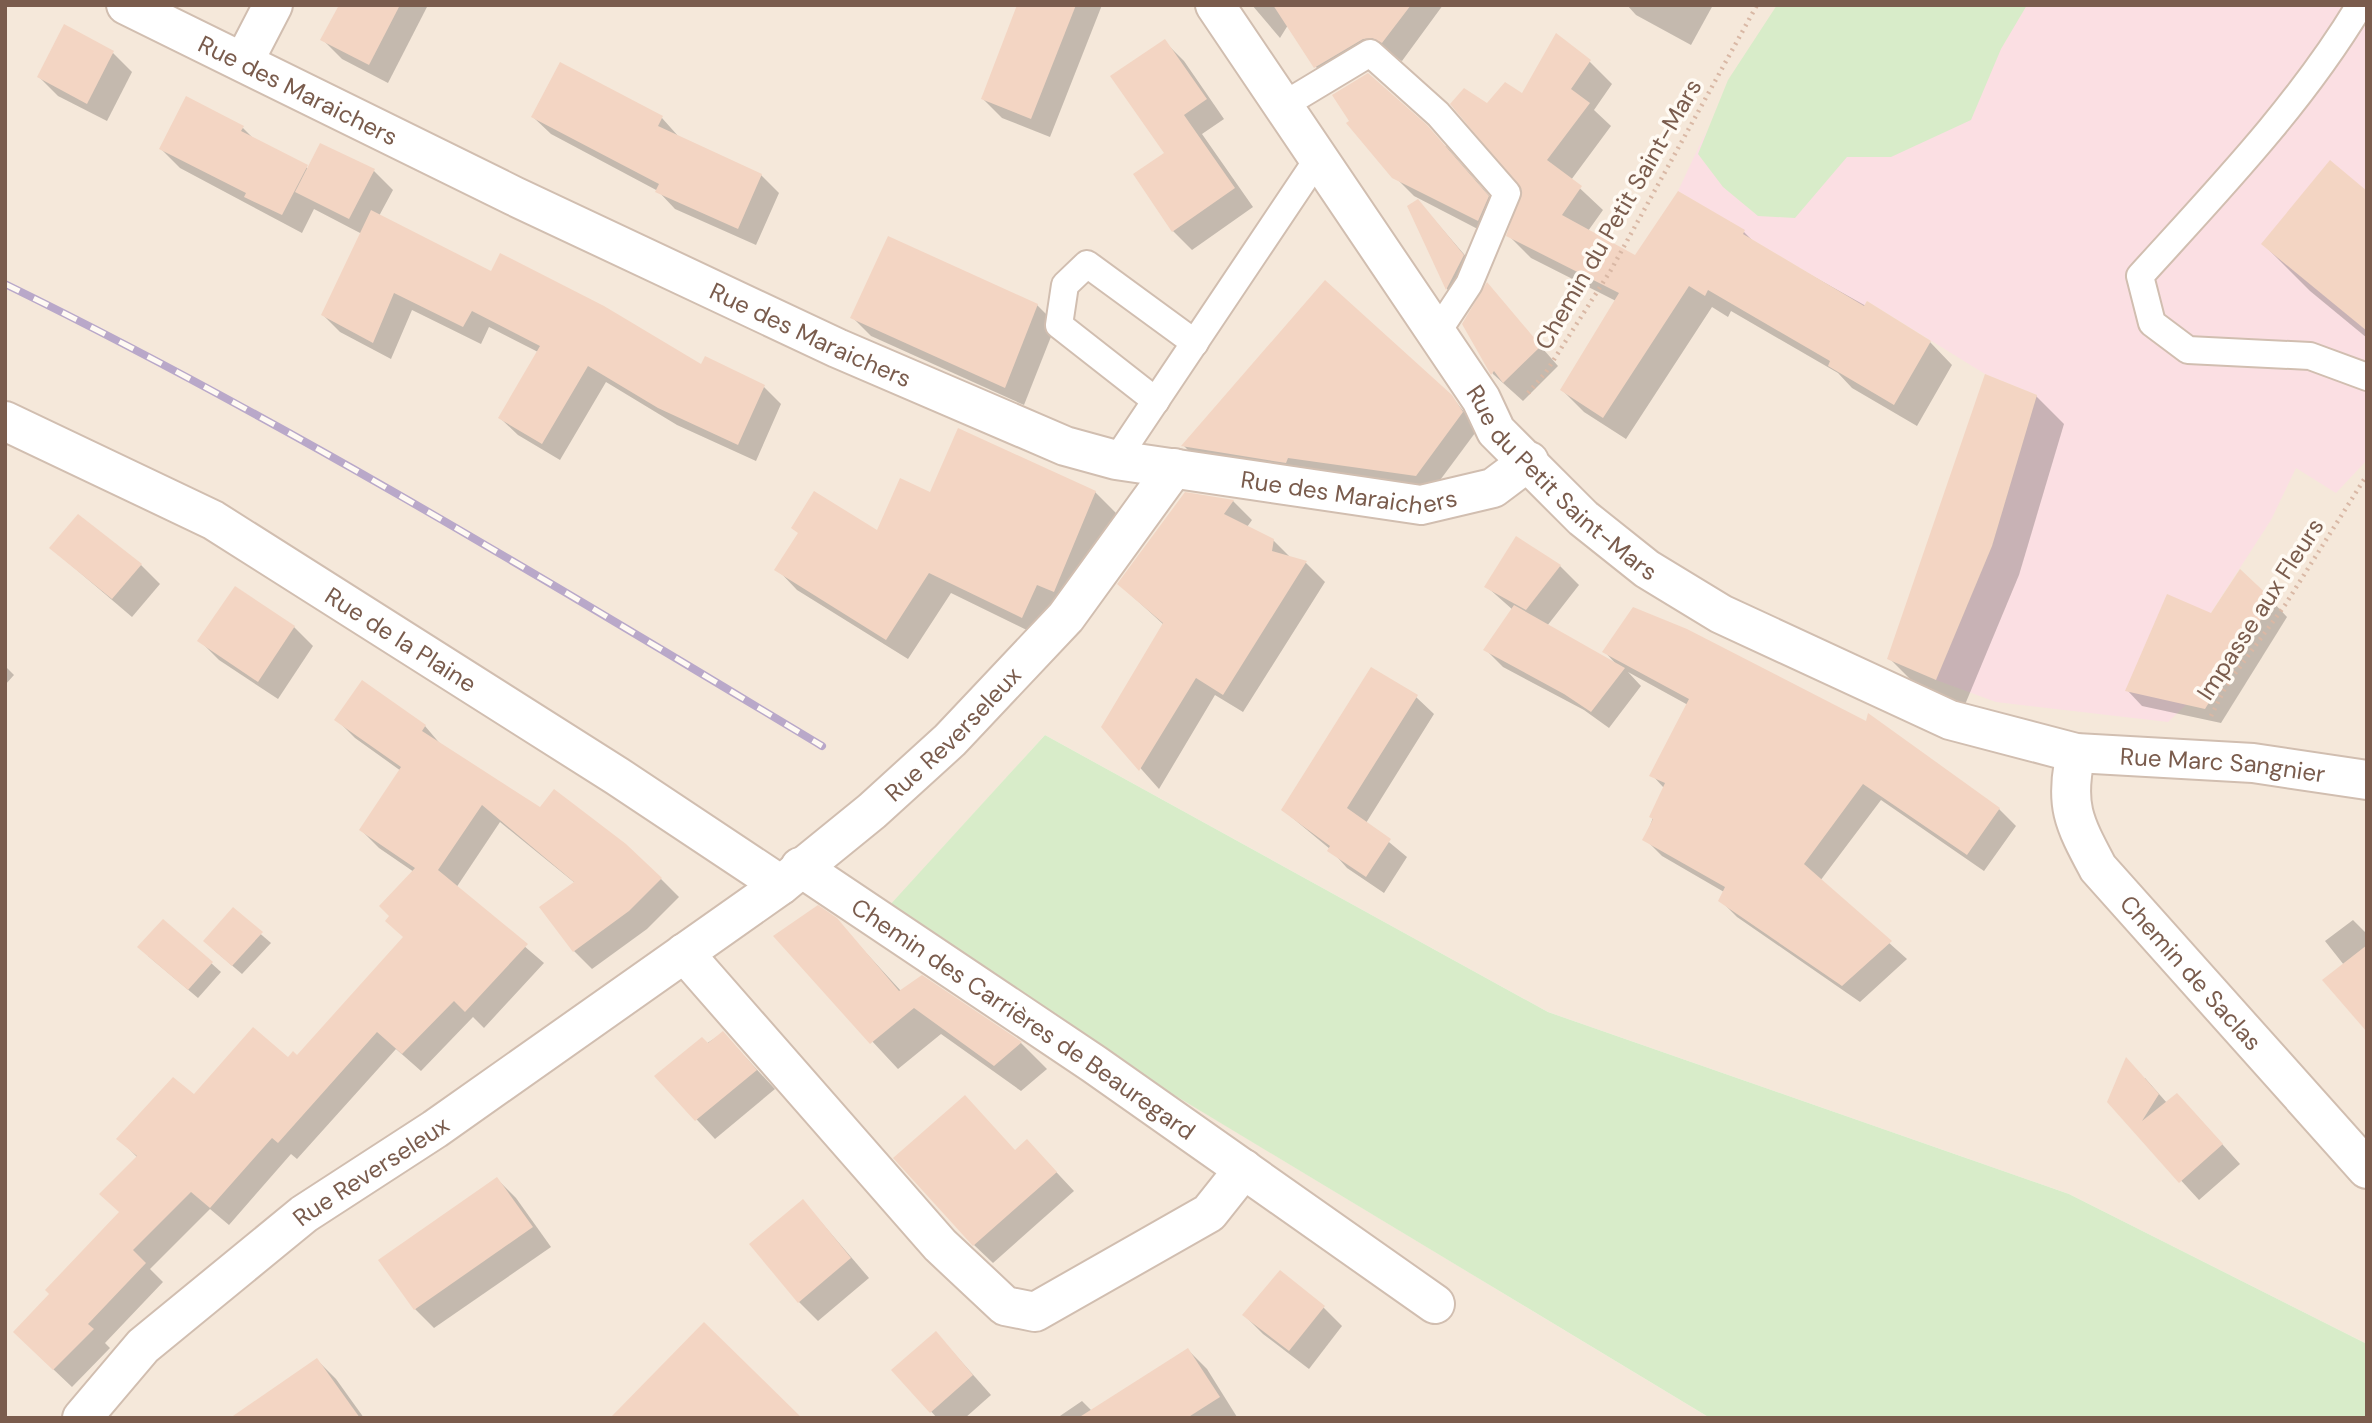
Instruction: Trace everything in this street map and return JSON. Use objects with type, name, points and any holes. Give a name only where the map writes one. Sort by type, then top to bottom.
[{"type":"street","name":"Rue des Maraichers","points":[[126,5],[514,196],[837,348],[1065,446],[1116,460],[1421,505],[1493,488],[1529,461]]},
{"type":"street","points":[[244,61],[274,5]]},
{"type":"street","name":"Rue du Petit Saint-Mars","points":[[1215,5],[1317,160],[1481,399],[1496,431],[1594,527],[1647,569],[1721,614],[1950,720],[2076,753]]},
{"type":"street","name":"Rue de la Plaine","points":[[5,421],[213,520],[617,776],[790,876]]},
{"type":"street","name":"Rue Reverseleux","points":[[82,1418],[143,1346],[304,1214],[435,1129],[684,953],[790,876],[872,811],[950,740],[1066,617],[1174,468]]},
{"type":"street","name":"Rue Marc Sangnier","points":[[2076,753],[2253,763],[2367,780]]},
{"type":"street","name":"Chemin de Saclas","points":[[2076,753],[2069,783],[2074,823],[2098,868],[2367,1169]]},
{"type":"street","name":"Chemin des Carrières de Beauregard","points":[[790,876],[1094,1064],[1435,1304]]},
{"type":"street","points":[[684,953],[940,1245],[1005,1306],[1035,1312],[1209,1213],[1244,1169]]},
{"type":"lane","points":[[2360,5],[2258,145],[2140,276],[2152,323],[2188,350],[2309,356],[2367,377]]},
{"type":"lane","points":[[1282,106],[1370,53],[1438,114],[1507,193],[1469,284],[1436,334]]},
{"type":"lane","points":[[1116,460],[1317,160]]},
{"type":"lane","points":[[1156,401],[1059,325],[1065,285],[1087,264],[1195,343]]},
{"type":"path","name":"Chemin du Petit Saint-Mars","points":[[1496,431],[1546,372],[1611,270],[1757,5]]},
{"type":"path","name":"Impasse aux Fleurs","points":[[2189,761],[2226,686],[2285,604],[2365,478]]},
{"type":"shaded area","points":[[5,5],[2367,5],[2367,1344],[2069,1194],[1548,1012],[1045,735],[880,917],[1710,1418],[5,1418]]},
{"type":"shaded area","points":[[1782,5],[2367,5],[2367,460],[2336,493],[2296,468],[2271,520],[2199,631],[2187,704],[2168,722],[1996,702],[1936,680],[1992,546],[2037,395],[1985,374],[1867,301],[1864,306],[1743,234],[1744,230],[1678,191],[1702,140]]},
{"type":"green space","points":[[1777,5],[2027,5],[2001,49],[1971,120],[1891,157],[1847,157],[1795,218],[1758,216],[1723,187],[1698,154],[1728,80]]},
{"type":"green space","points":[[1045,735],[1548,1012],[2069,1194],[2367,1344],[2367,1418],[1710,1418],[879,917]]},
{"type":"building","points":[[339,5],[400,5],[369,65],[320,40]]},
{"type":"building","points":[[1017,5],[1076,5],[1031,119],[981,99]]},
{"type":"building","points":[[1273,5],[1411,5],[1382,43],[1372,38],[1363,39],[1314,68]]},
{"type":"building","points":[[64,24],[114,51],[87,104],[37,77]]},
{"type":"building","points":[[1556,33],[1591,60],[1571,89],[1590,103],[1547,160],[1582,186],[1562,215],[1635,255],[1678,191],[1745,230],[1743,234],[1864,306],[1867,301],[1931,341],[1894,405],[1828,366],[1830,361],[1708,290],[1705,296],[1689,286],[1603,418],[1560,390],[1619,293],[1506,236],[1522,190],[1450,104],[1464,88],[1487,103],[1505,82],[1522,93]]},
{"type":"building","points":[[1165,39],[1207,99],[1184,115],[1235,188],[1172,232],[1133,174],[1164,153],[1110,76]]},
{"type":"building","points":[[560,62],[663,116],[658,126],[762,174],[738,229],[655,192],[659,184],[531,117]]},
{"type":"building","points":[[1368,73],[1427,125],[1489,196],[1478,221],[1392,178],[1346,123],[1349,121],[1332,95]]},
{"type":"building","points":[[186,96],[244,126],[241,131],[308,165],[282,215],[244,197],[246,193],[159,149]]},
{"type":"building","points":[[320,143],[375,169],[349,219],[295,192]]},
{"type":"building","points":[[2330,160],[2367,191],[2367,331],[2261,244]]},
{"type":"building","points":[[1418,199],[1464,255],[1446,290],[1407,206]]},
{"type":"building","points":[[371,210],[491,271],[500,253],[604,306],[701,364],[705,356],[765,385],[738,445],[658,408],[588,366],[542,444],[498,418],[540,346],[472,311],[463,327],[394,293],[373,343],[321,315]]},
{"type":"building","points":[[888,236],[1038,304],[1005,388],[850,318]]},
{"type":"building","points":[[1325,280],[1452,395],[1463,412],[1416,476],[1288,458],[1286,463],[1181,446]]},
{"type":"building","points":[[1487,282],[1541,346],[1503,383],[1494,371],[1491,375],[1462,324]]},
{"type":"building","points":[[1985,374],[2037,395],[1992,546],[1936,680],[1887,659]]},
{"type":"building","points":[[958,428],[1096,491],[1054,592],[1037,585],[1022,618],[929,573],[886,640],[774,570],[798,533],[791,528],[814,491],[877,530],[900,478],[930,492]]},
{"type":"building","points":[[1185,492],[1234,500],[1224,514],[1274,539],[1272,551],[1307,561],[1223,695],[1196,678],[1139,771],[1101,727],[1163,623],[1117,584]]},
{"type":"building","points":[[78,514],[142,564],[112,599],[49,548]]},
{"type":"building","points":[[1516,536],[1561,565],[1526,610],[1484,587]]},
{"type":"building","points":[[2240,569],[2273,600],[2205,709],[2125,691],[2167,594],[2211,613]]},
{"type":"building","points":[[235,586],[295,626],[258,682],[197,641]]},
{"type":"building","points":[[1514,605],[1625,668],[1591,712],[1564,694],[1483,650]]},
{"type":"building","points":[[1633,607],[1687,629],[1866,721],[1868,713],[2000,808],[1967,855],[1863,784],[1804,864],[1892,941],[1842,986],[1718,901],[1725,887],[1642,840],[1653,819],[1649,817],[1665,783],[1649,776],[1689,699],[1602,652]]},
{"type":"building","points":[[1371,667],[1418,695],[1347,808],[1391,839],[1366,877],[1327,851],[1330,846],[1281,810]]},
{"type":"building","points":[[362,680],[426,725],[422,731],[540,807],[554,789],[626,844],[662,878],[629,911],[573,952],[539,907],[574,882],[482,805],[438,870],[528,944],[465,1012],[454,1001],[402,1054],[377,1032],[278,1143],[272,1138],[210,1208],[191,1192],[133,1250],[146,1263],[88,1324],[94,1329],[53,1370],[13,1332],[49,1294],[45,1290],[119,1212],[99,1194],[137,1156],[116,1139],[173,1077],[194,1094],[253,1027],[288,1057],[293,1051],[297,1055],[403,937],[385,921],[389,916],[379,906],[415,868],[359,830],[401,767],[334,720]]},
{"type":"building","points":[[818,905],[837,918],[899,991],[922,975],[1022,1042],[994,1066],[914,1008],[870,1044],[773,936]]},
{"type":"building","points":[[233,907],[263,932],[232,966],[203,941]]},
{"type":"building","points":[[163,919],[213,962],[188,990],[137,947]]},
{"type":"building","points":[[2367,945],[2367,1032],[2322,980]]},
{"type":"building","points":[[723,1031],[757,1070],[695,1121],[654,1076],[702,1037],[708,1043]]},
{"type":"building","points":[[2126,1057],[2159,1094],[2142,1121],[2177,1093],[2223,1144],[2179,1183],[2107,1102]]},
{"type":"building","points":[[965,1095],[1015,1150],[1027,1139],[1057,1172],[973,1246],[893,1158]]},
{"type":"building","points":[[497,1177],[533,1227],[414,1310],[378,1260]]},
{"type":"building","points":[[803,1199],[851,1258],[798,1303],[749,1244]]},
{"type":"building","points":[[1280,1270],[1325,1306],[1289,1351],[1242,1315]]},
{"type":"building","points":[[704,1322],[802,1418],[610,1418]]},
{"type":"building","points":[[936,1331],[973,1375],[930,1413],[891,1370]]},
{"type":"building","points":[[1188,1348],[1220,1397],[1187,1418],[1078,1418]]},
{"type":"building","points":[[317,1358],[360,1418],[230,1418]]},
{"type":"railway","points":[[5,284],[317,448],[520,565],[822,746]]}]
